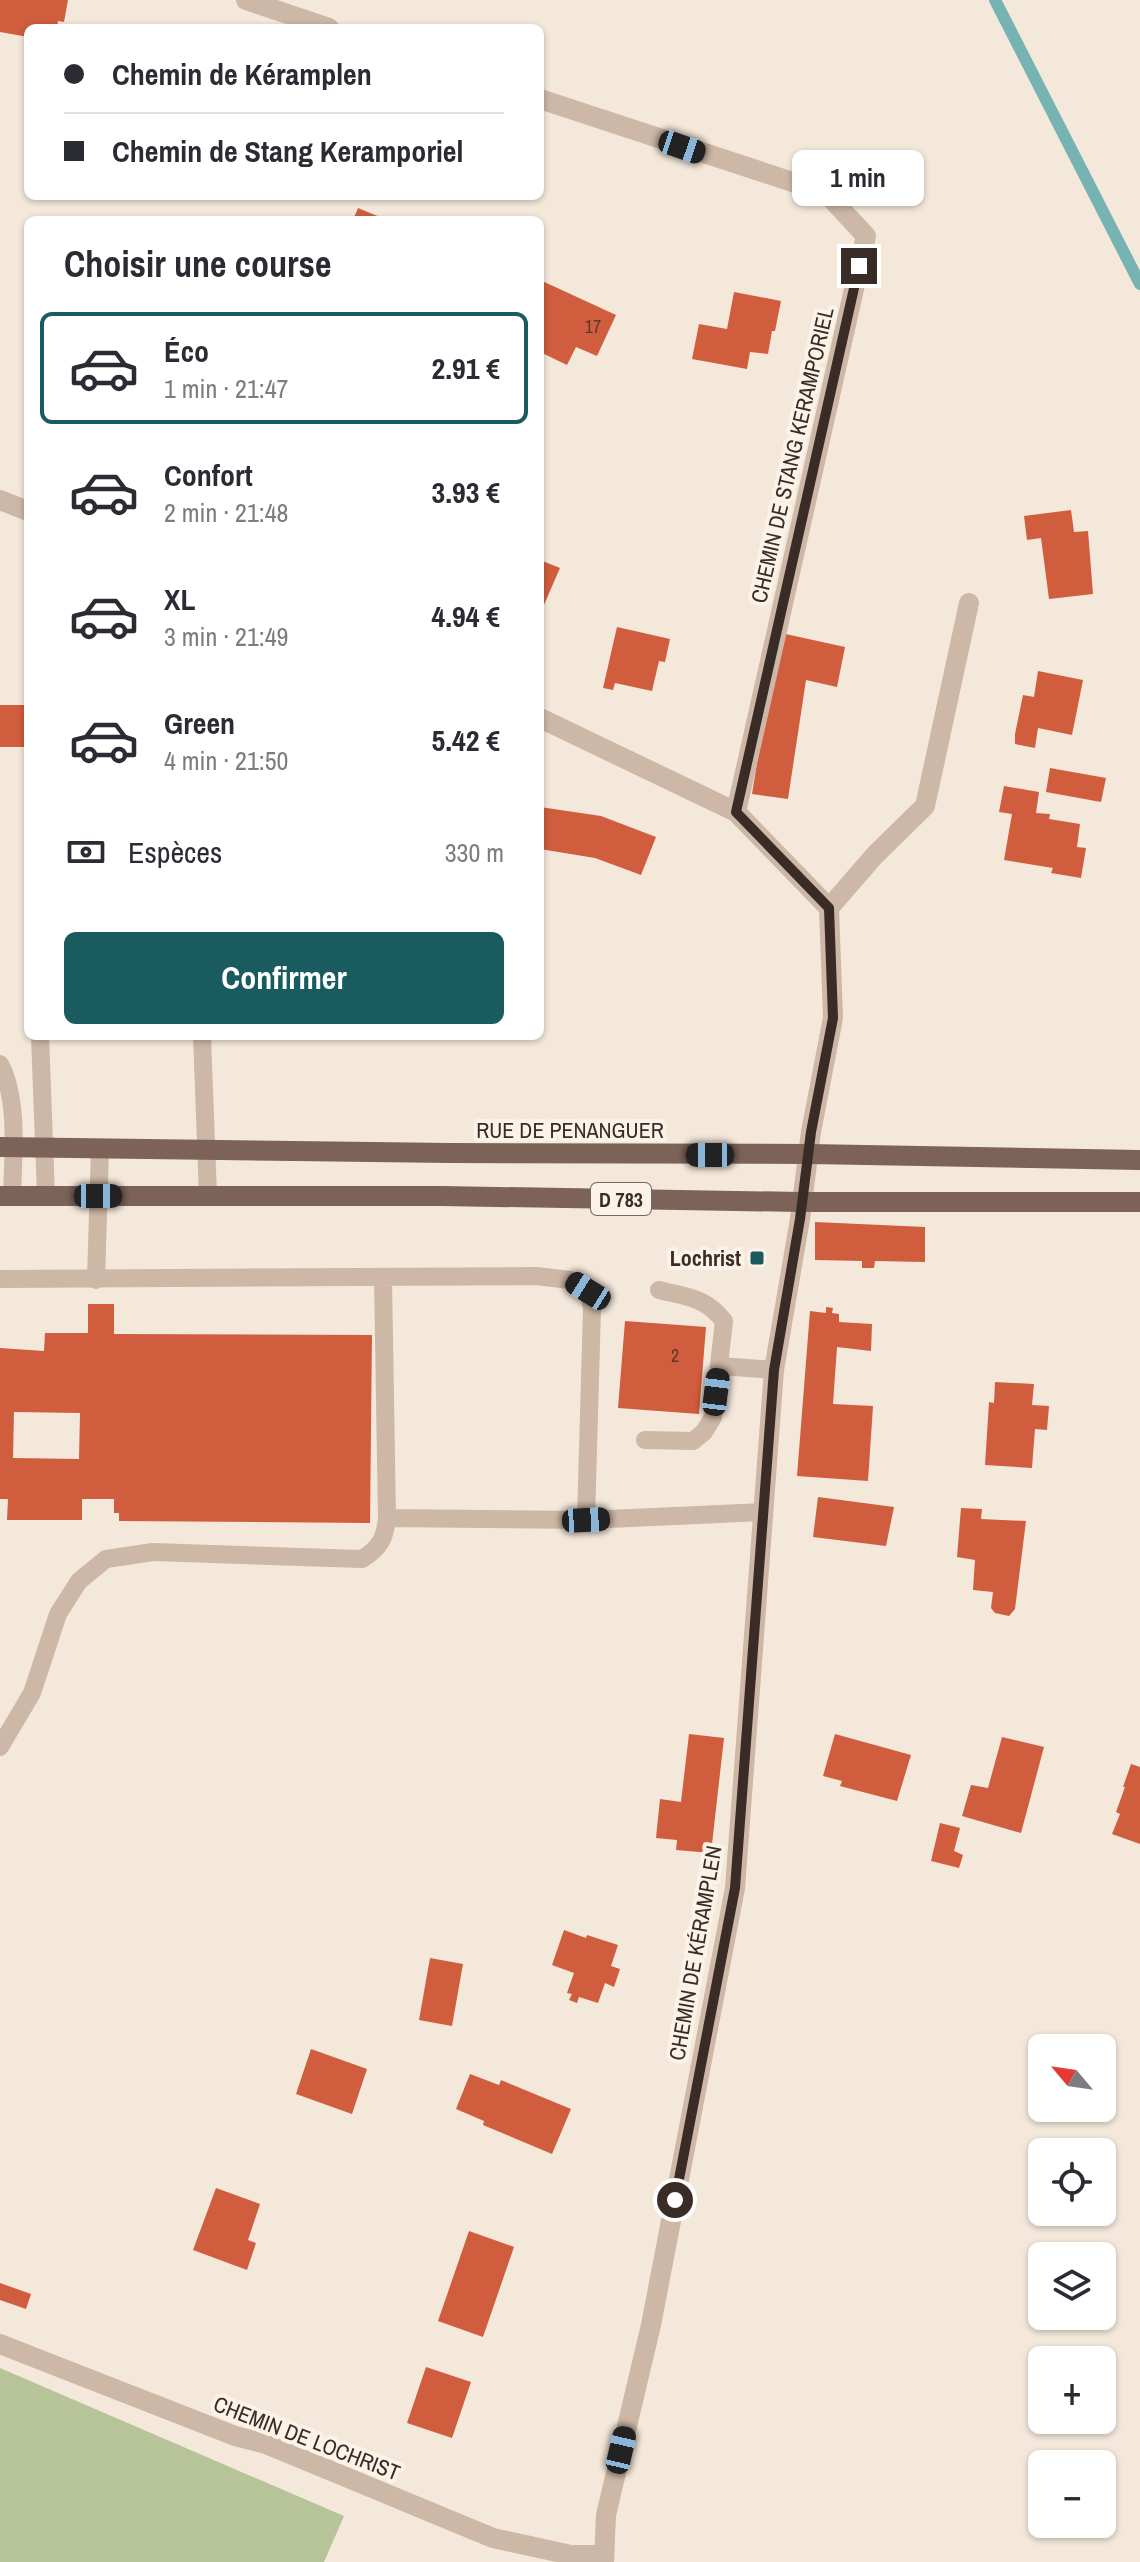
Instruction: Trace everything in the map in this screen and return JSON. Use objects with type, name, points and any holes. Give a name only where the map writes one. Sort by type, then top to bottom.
[{"type":"main road","name":"RUE DE PENANGUER","points":[[6,1147],[1140,1160]]},
{"type":"main road","name":"D 783","points":[[6,1196],[1140,1202]]},
{"type":"street","points":[[246,0],[317,24]]},
{"type":"street","name":"CHEMIN DE STANG KERAMPORIEL","points":[[544,100],[826,193],[866,236],[736,812]]},
{"type":"street","points":[[0,500],[24,509]]},
{"type":"street","points":[[829,908],[875,855],[925,806],[969,603]]},
{"type":"street","points":[[544,720],[736,812],[829,908],[833,1018],[809,1154]]},
{"type":"street","name":"CHEMIN DE KÉRAMPLEN","points":[[603,2558],[606,2515],[651,2325],[735,1888],[774,1370],[809,1154]]},
{"type":"street","name":"CHEMIN DE LOCHRIST","points":[[0,2344],[235,2436],[266,2444],[493,2538],[571,2555],[603,2558]]},
{"type":"lane","points":[[40,1040],[46,1196]]},
{"type":"lane","points":[[202,1040],[208,1196]]},
{"type":"lane","points":[[0,1064],[9,1089],[6,1196]]},
{"type":"lane","points":[[96,1280],[100,1148]]},
{"type":"lane","points":[[0,1279],[536,1276],[570,1280],[588,1291],[592,1308],[586,1520]]},
{"type":"lane","points":[[0,1747],[32,1693],[58,1614],[79,1581],[106,1559],[153,1552],[362,1559],[385,1538],[383,1278]]},
{"type":"lane","points":[[645,1440],[693,1441],[704,1432],[713,1417],[720,1366],[724,1321],[712,1307],[693,1298],[659,1290]]},
{"type":"lane","points":[[720,1366],[774,1370]]},
{"type":"lane","points":[[387,1518],[586,1520],[764,1512]]},
{"type":"green space","points":[[0,2368],[344,2516],[324,2562],[0,2562]]},
{"type":"building","points":[[0,0],[68,0],[64,22],[24,24],[24,36],[0,32]]},
{"type":"building","points":[[358,208],[377,216],[355,216]]},
{"type":"building","points":[[544,282],[616,315],[597,356],[576,347],[567,365],[544,354]]},
{"type":"building","points":[[734,292],[781,301],[768,354],[750,352],[747,369],[692,359],[699,324],[727,329]]},
{"type":"building","points":[[1071,510],[1074,532],[1088,531],[1093,594],[1049,599],[1041,538],[1027,540],[1024,516]]},
{"type":"building","points":[[544,562],[560,568],[544,605]]},
{"type":"building","points":[[617,627],[670,639],[665,662],[659,661],[652,691],[615,683],[613,690],[603,688]]},
{"type":"building","points":[[781,633],[845,647],[837,687],[806,680],[788,799],[752,794]]},
{"type":"building","points":[[1038,671],[1083,680],[1072,735],[1038,728],[1035,748],[1015,744],[1015,734],[1023,695],[1034,697]]},
{"type":"building","points":[[0,705],[24,705],[24,747],[0,747]]},
{"type":"building","points":[[1050,768],[1106,778],[1101,802],[1046,792]]},
{"type":"building","points":[[1004,786],[1039,792],[1036,813],[1050,814],[1049,819],[1080,824],[1077,847],[1086,848],[1081,878],[1051,873],[1053,868],[1004,860],[1012,814],[999,812]]},
{"type":"building","points":[[544,808],[601,816],[656,837],[641,875],[595,858],[544,850]]},
{"type":"building","points":[[815,1222],[925,1227],[925,1262],[875,1261],[874,1268],[862,1268],[862,1261],[815,1260]]},
{"type":"building","points":[[88,1304],[114,1304],[114,1334],[372,1335],[370,1523],[119,1521],[119,1513],[114,1513],[114,1499],[82,1499],[82,1520],[7,1520],[8,1499],[0,1499],[0,1348],[44,1351],[45,1333],[88,1333]],"holes":[[[14,1412],[80,1413],[79,1459],[13,1458]]]},
{"type":"building","points":[[826,1307],[833,1308],[832,1313],[839,1314],[839,1322],[872,1324],[871,1351],[837,1347],[833,1404],[873,1406],[868,1481],[797,1476],[810,1311],[826,1313]]},
{"type":"building","points":[[625,1321],[706,1327],[699,1414],[618,1408]]},
{"type":"building","points":[[995,1382],[1034,1384],[1032,1405],[1049,1406],[1047,1430],[1035,1429],[1032,1468],[985,1465],[989,1402],[994,1403]]},
{"type":"building","points":[[818,1497],[894,1507],[886,1546],[813,1537]]},
{"type":"building","points":[[961,1508],[982,1509],[981,1519],[1026,1521],[1015,1609],[1009,1616],[995,1613],[991,1608],[993,1592],[973,1590],[975,1560],[957,1557]]},
{"type":"building","points":[[689,1734],[724,1738],[711,1853],[676,1850],[677,1840],[656,1838],[660,1799],[681,1802]]},
{"type":"building","points":[[835,1734],[911,1755],[897,1801],[840,1786],[842,1781],[823,1776]]},
{"type":"building","points":[[1002,1737],[1044,1747],[1021,1833],[962,1816],[971,1785],[988,1788]]},
{"type":"building","points":[[1131,1764],[1140,1767],[1140,1844],[1112,1834],[1120,1814],[1116,1812]]},
{"type":"building","points":[[940,1823],[960,1828],[954,1851],[963,1855],[959,1868],[931,1861]]},
{"type":"building","points":[[564,1930],[618,1945],[611,1966],[620,1969],[614,1987],[605,1983],[598,2003],[579,1997],[577,2003],[569,2000],[572,1994],[567,1993],[574,1973],[552,1965]]},
{"type":"building","points":[[430,1958],[463,1964],[452,2026],[419,2020]]},
{"type":"building","points":[[311,2049],[367,2069],[352,2114],[296,2094]]},
{"type":"building","points":[[470,2074],[499,2085],[501,2080],[571,2109],[552,2154],[483,2125],[484,2121],[456,2109]]},
{"type":"building","points":[[216,2188],[260,2204],[248,2240],[256,2243],[247,2270],[193,2250]]},
{"type":"building","points":[[469,2231],[514,2247],[483,2337],[438,2321]]},
{"type":"building","points":[[0,2283],[31,2294],[26,2309],[0,2300]]},
{"type":"building","points":[[426,2367],[471,2382],[452,2438],[407,2423]]},
{"type":"waterway","points":[[995,0],[1140,284]]},
{"type":"place","name":"Lochrist","points":[[757,1258]]},
{"type":"route","points":[[675,2200],[735,1888],[774,1370],[800,1219],[811,1132],[833,1018],[829,908],[736,812],[859,266]]}]
